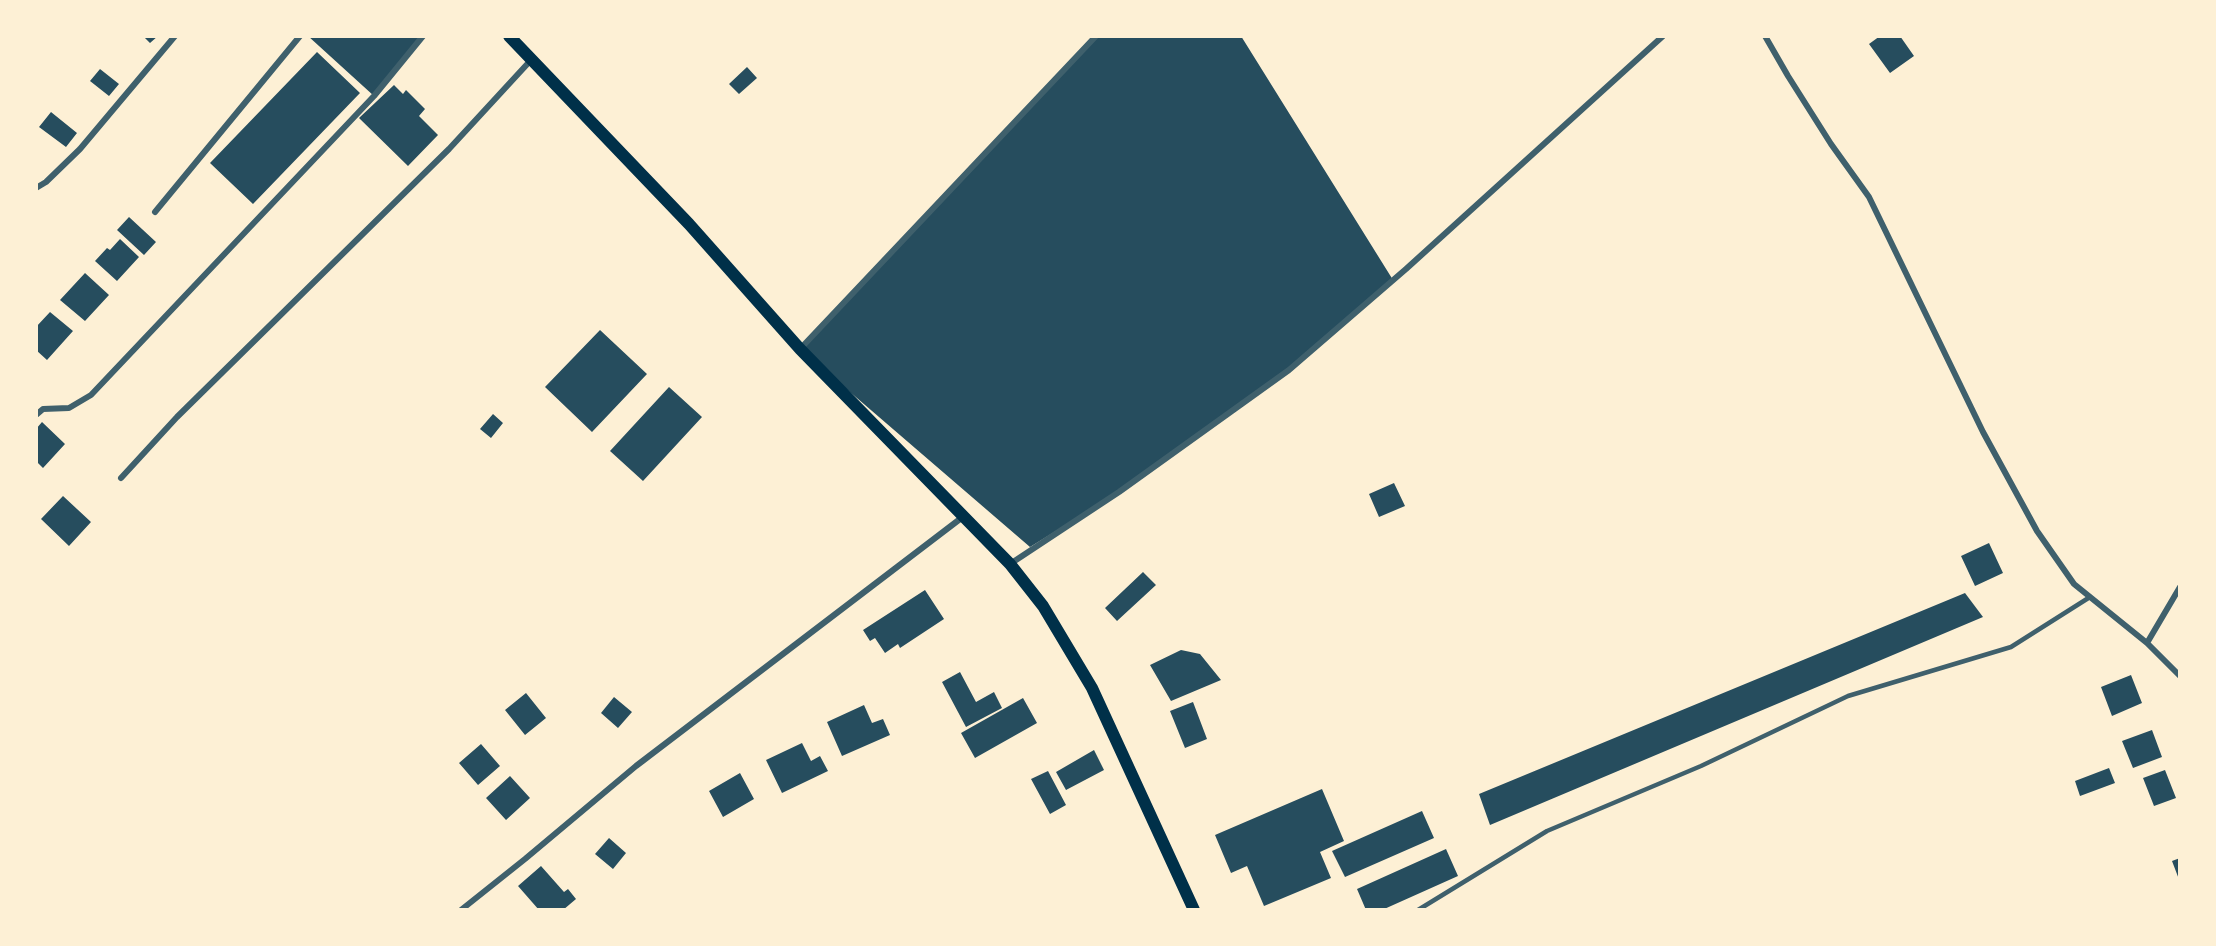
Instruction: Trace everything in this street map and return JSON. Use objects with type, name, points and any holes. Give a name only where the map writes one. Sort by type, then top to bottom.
[{"type":"main road","points":[[509,36],[688,224],[800,349],[1010,564],[1049,616],[1092,688],[1194,910]]},
{"type":"street","points":[[36,188],[46,182],[80,148],[175,36]]},
{"type":"street","points":[[155,212],[300,36]]},
{"type":"street","points":[[36,415],[43,409],[69,408],[91,395],[374,96],[423,36]]},
{"type":"street","points":[[800,349],[1096,36]]},
{"type":"street","points":[[1010,564],[1119,492],[1289,370],[1406,269],[1663,36]]},
{"type":"street","points":[[1765,36],[1825,134],[1869,197],[1983,432],[2037,531],[2074,584],[2147,643],[2180,676]]},
{"type":"street","points":[[121,477],[177,417],[449,149],[532,60]]},
{"type":"street","points":[[461,910],[525,860],[636,766],[964,515]]},
{"type":"street","points":[[2147,643],[2180,588]]},
{"type":"lane","points":[[1418,910],[1547,831],[1701,766],[1848,696],[2011,647],[2090,597]]},
{"type":"building","points":[[143,36],[158,36],[150,43]]},
{"type":"building","points":[[308,36],[423,36],[374,96]]},
{"type":"building","points":[[1096,36],[1241,36],[1393,280],[1289,370],[1119,492],[1030,547],[800,349]]},
{"type":"building","points":[[1880,36],[1900,36],[1914,56],[1890,73],[1869,44]]},
{"type":"building","points":[[317,52],[360,93],[253,204],[210,163]]},
{"type":"building","points":[[747,67],[757,78],[739,94],[729,84]]},
{"type":"building","points":[[100,69],[119,84],[109,96],[90,81]]},
{"type":"building","points":[[394,85],[403,94],[406,90],[425,109],[419,116],[438,135],[408,166],[359,118]]},
{"type":"building","points":[[51,112],[77,133],[66,147],[39,127]]},
{"type":"building","points":[[129,217],[156,242],[144,255],[117,230]]},
{"type":"building","points":[[120,239],[139,257],[117,281],[95,261],[107,248],[110,250]]},
{"type":"building","points":[[85,273],[109,295],[85,321],[60,300]]},
{"type":"building","points":[[50,312],[73,331],[47,360],[36,350],[36,327]]},
{"type":"building","points":[[600,330],[647,374],[592,432],[545,387]]},
{"type":"building","points":[[669,387],[702,417],[643,481],[610,451]]},
{"type":"building","points":[[493,414],[503,423],[491,438],[480,429]]},
{"type":"building","points":[[42,422],[65,444],[43,468],[36,461],[36,429]]},
{"type":"building","points":[[1394,483],[1405,506],[1379,517],[1369,494]]},
{"type":"building","points":[[63,496],[91,522],[69,546],[41,519]]},
{"type":"building","points":[[1989,543],[2003,573],[1975,586],[1961,556]]},
{"type":"building","points":[[1143,572],[1156,585],[1117,621],[1105,608]]},
{"type":"building","points":[[925,590],[944,619],[900,648],[898,644],[885,653],[875,638],[870,641],[863,630]]},
{"type":"building","points":[[1965,593],[1983,617],[1490,825],[1479,794]]},
{"type":"building","points":[[1181,650],[1200,654],[1221,680],[1171,701],[1150,665]]},
{"type":"building","points":[[960,672],[976,702],[994,692],[1002,708],[966,727],[942,682]]},
{"type":"building","points":[[2131,675],[2142,703],[2112,716],[2101,687]]},
{"type":"building","points":[[526,693],[546,718],[525,735],[505,710]]},
{"type":"building","points":[[614,697],[632,712],[618,728],[601,713]]},
{"type":"building","points":[[1023,698],[1037,723],[975,758],[961,733]]},
{"type":"building","points":[[1193,702],[1207,739],[1185,748],[1170,711]]},
{"type":"building","points":[[864,705],[872,723],[883,719],[890,735],[842,756],[827,722]]},
{"type":"building","points":[[2152,730],[2162,757],[2133,768],[2122,741]]},
{"type":"building","points":[[802,743],[811,761],[820,756],[828,771],[782,793],[766,760]]},
{"type":"building","points":[[481,744],[500,766],[478,785],[459,763]]},
{"type":"building","points":[[1094,750],[1104,770],[1066,790],[1056,772]]},
{"type":"building","points":[[2109,768],[2115,783],[2080,796],[2075,781]]},
{"type":"building","points":[[2165,770],[2176,798],[2154,806],[2143,778]]},
{"type":"building","points":[[1048,771],[1066,805],[1050,814],[1031,779]]},
{"type":"building","points":[[740,773],[754,799],[723,817],[709,791]]},
{"type":"building","points":[[510,776],[530,798],[506,820],[486,798]]},
{"type":"building","points":[[1322,789],[1344,841],[1320,852],[1331,878],[1264,906],[1247,866],[1231,873],[1215,835]]},
{"type":"building","points":[[1422,811],[1434,838],[1345,877],[1332,851]]},
{"type":"building","points":[[609,838],[626,853],[613,869],[595,854]]},
{"type":"building","points":[[1446,849],[1458,876],[1382,910],[1366,910],[1357,889]]},
{"type":"building","points":[[2180,858],[2180,882],[2172,861]]},
{"type":"building","points":[[541,866],[564,892],[568,889],[576,899],[563,910],[539,910],[518,886]]}]
